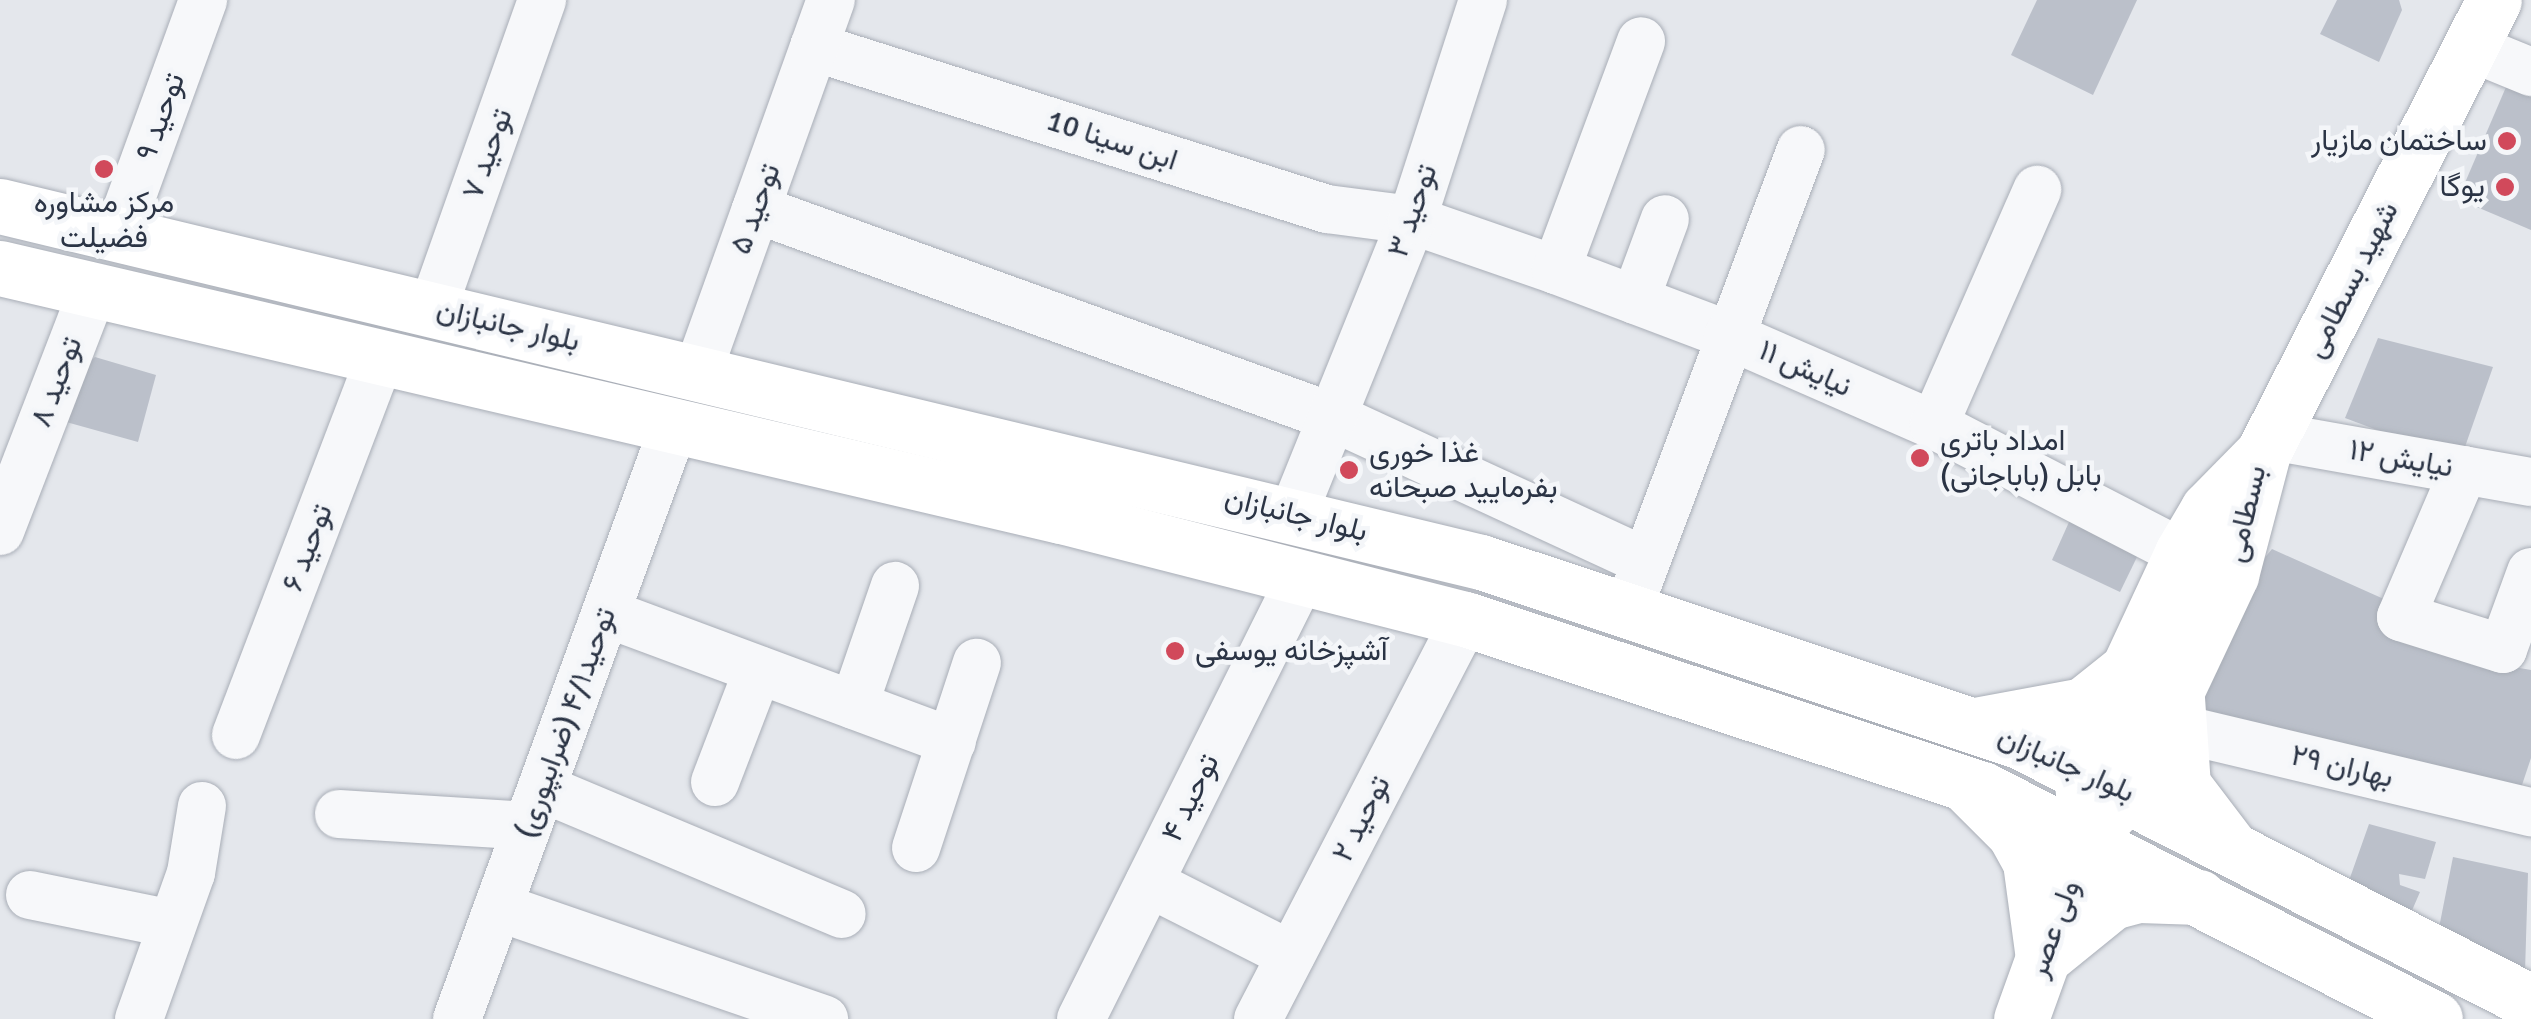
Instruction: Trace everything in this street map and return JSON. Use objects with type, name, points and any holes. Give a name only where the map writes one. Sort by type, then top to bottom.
[{"type":"main road","name":"شهید بسطامی","points":[[2268,444],[2479,14]]},
{"type":"main road","name":"بلوار جانبازان","points":[[0,206],[1481,562],[1636,585],[2105,781],[2531,1002]]},
{"type":"main road","name":"بلوار جانبازان","points":[[0,268],[1465,618],[1963,782],[2086,838],[2435,1019]]},
{"type":"main road","name":"بسطامی","points":[[2159,707],[2182,553],[2208,509],[2268,444]]},
{"type":"main road","name":"بسطامی","points":[[2086,838],[2105,781],[2159,707],[2231,575],[2268,444]]},
{"type":"main road","points":[[1975,725],[2083,705],[2159,707],[2183,785],[2228,844]]},
{"type":"main road","points":[[1963,782],[2014,834],[2030,862],[2043,958]]},
{"type":"main road","name":"ولی عصر","points":[[2021,1019],[2086,838]]},
{"type":"main road","points":[[2043,958],[2112,902],[2139,895],[2199,897]]},
{"type":"street","name":"توحید ۹","points":[[118,234],[204,0]]},
{"type":"street","name":"توحید ۷","points":[[433,308],[542,0]]},
{"type":"street","name":"توحید ۵","points":[[698,371],[831,0]]},
{"type":"street","name":"توحید ۳","points":[[1293,514],[1412,220],[1483,0]]},
{"type":"street","points":[[2479,14],[2531,72]]},
{"type":"street","points":[[1556,270],[1641,41]]},
{"type":"street","name":"ابن سینا 10","points":[[814,47],[1327,210],[1412,220]]},
{"type":"street","points":[[756,209],[1335,418],[1636,585],[1801,150]]},
{"type":"street","points":[[1934,426],[2036,190]]},
{"type":"street","points":[[1635,300],[1665,219]]},
{"type":"street","name":"نیایش ۱۱","points":[[1412,220],[1728,335],[1934,426],[2182,553]]},
{"type":"street","name":"توحید ۸","points":[[0,531],[93,290]]},
{"type":"street","name":"توحید ۶","points":[[236,735],[379,360]]},
{"type":"street","name":"توحید۴/۱ (ضرابپوری)","points":[[457,1019],[674,426]]},
{"type":"street","name":"نیایش ۱۲","points":[[2268,444],[2531,482]]},
{"type":"street","points":[[2464,470],[2401,617],[2502,650],[2531,572]]},
{"type":"street","name":"توحید ۴","points":[[1080,1019],[1301,577]]},
{"type":"street","points":[[854,705],[896,586]]},
{"type":"street","points":[[606,613],[952,742]]},
{"type":"street","name":"توحید ۲","points":[[1258,1019],[1465,618]]},
{"type":"street","points":[[916,848],[977,663]]},
{"type":"street","points":[[715,782],[758,670]]},
{"type":"street","name":"بهاران ۲۹","points":[[2159,707],[2531,812]]},
{"type":"street","points":[[140,1019],[192,873],[202,806]]},
{"type":"street","points":[[339,814],[535,807],[842,914]]},
{"type":"street","points":[[1149,883],[1291,956]]},
{"type":"street","points":[[30,895],[172,924]]},
{"type":"street","points":[[498,908],[795,1014]]},
{"type":"building","points":[[2037,0],[2137,0],[2093,95],[2011,55]]},
{"type":"building","points":[[2337,0],[2399,0],[2402,10],[2379,62],[2320,34]]},
{"type":"building","name":"ساختمان مازیار","points":[[2509,80],[2531,82],[2531,230],[2458,199]]},
{"type":"building","points":[[2378,338],[2493,367],[2460,461],[2345,418]]},
{"type":"building","points":[[95,357],[156,375],[138,442],[59,420],[71,378]]},
{"type":"building","points":[[2078,502],[2128,529],[2137,557],[2120,592],[2052,560]]},
{"type":"building","points":[[2272,549],[2395,604],[2491,663],[2531,670],[2531,758],[2521,788],[2203,717],[2206,661],[2239,589]]},
{"type":"building","points":[[2369,824],[2436,842],[2425,879],[2399,874],[2400,885],[2420,892],[2407,922],[2346,889]]},
{"type":"building","points":[[2453,857],[2528,873],[2525,972],[2436,943]]},
{"type":"place","name":"ساختمان مازیار","points":[[2507,141]]},
{"type":"place","name":"مرکز مشاوره فضیلت","points":[[104,169]]},
{"type":"place","name":"یوگا","points":[[2505,187]]},
{"type":"place","name":"امداد باتری بابل (باباجانی)","points":[[1920,458]]},
{"type":"place","name":"غذا خوری بفرمایید صبحانه","points":[[1349,470]]},
{"type":"place","name":"آشپزخانه یوسفی","points":[[1175,651]]}]
